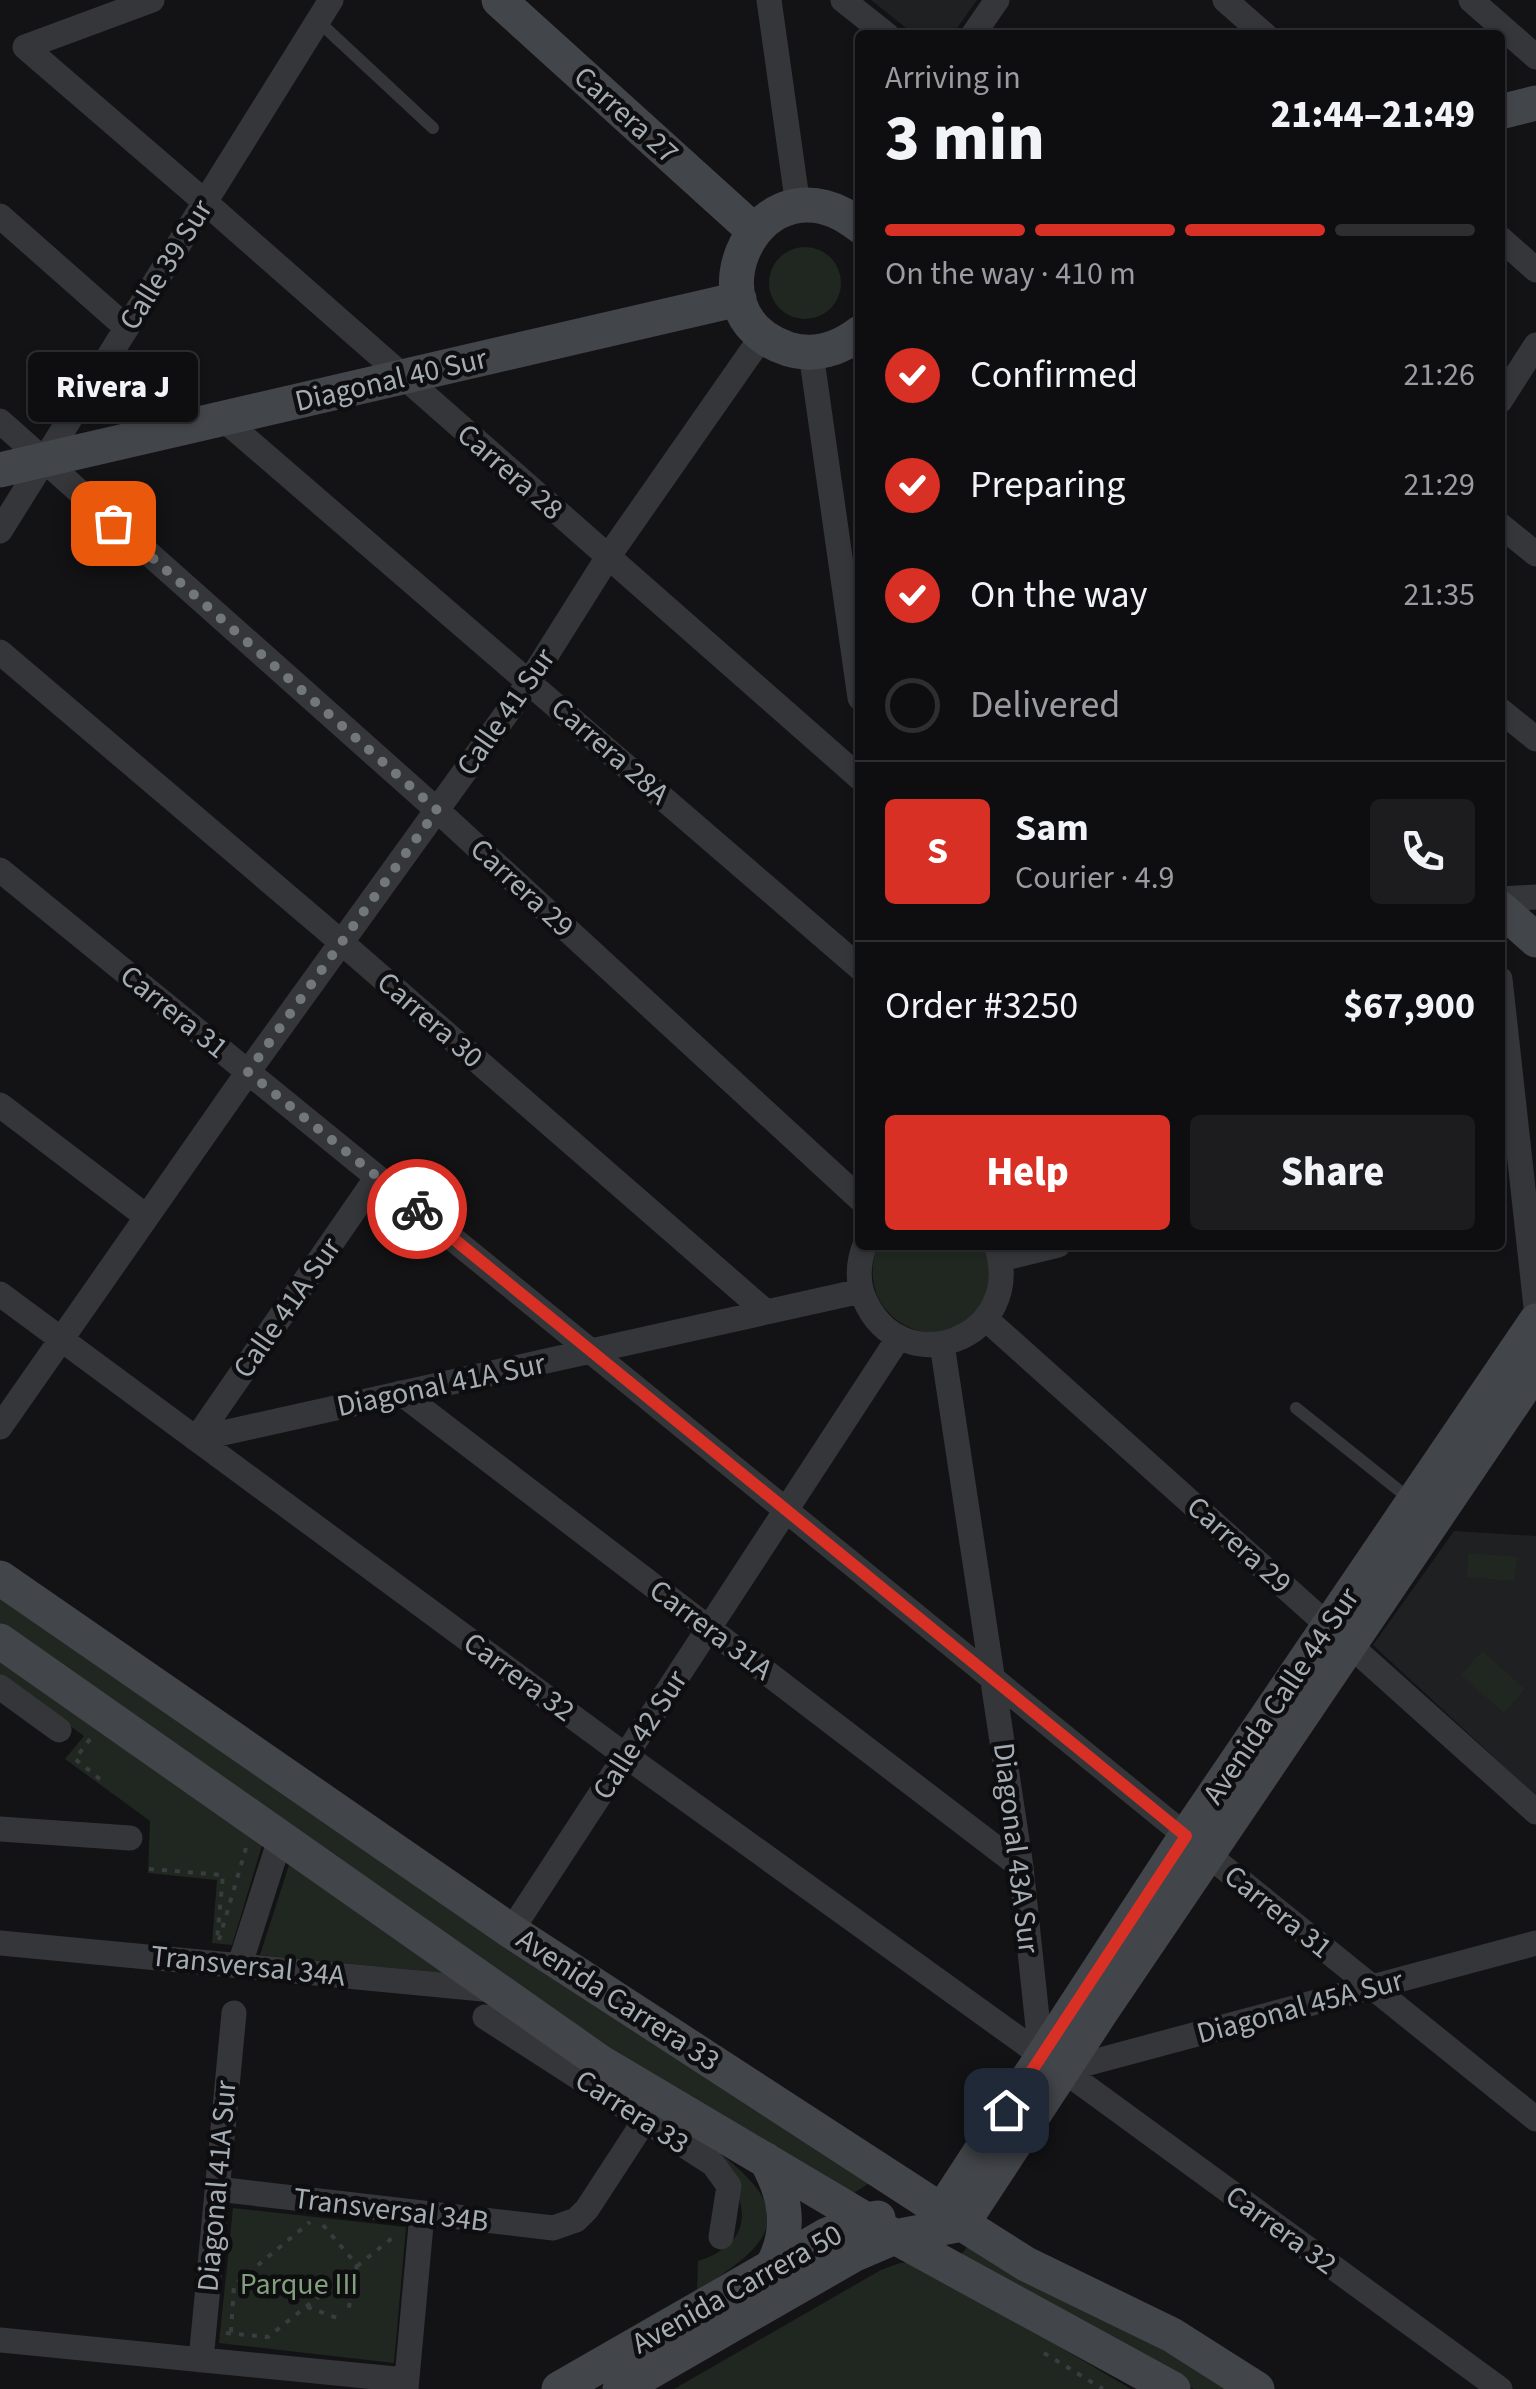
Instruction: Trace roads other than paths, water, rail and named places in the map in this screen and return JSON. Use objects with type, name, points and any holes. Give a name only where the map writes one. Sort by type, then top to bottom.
[{"type":"main road","name":"Carrera 27","points":[[499,0],[753,230]]},
{"type":"main road","points":[[1505,111],[1536,103]]},
{"type":"main road","points":[[855,213],[798,206],[781,210],[753,230],[741,251],[736,275],[744,313],[762,335],[777,345],[811,352],[838,347],[855,335]]},
{"type":"main road","name":"Diagonal 40 Sur","points":[[0,470],[739,300]]},
{"type":"main road","points":[[1505,912],[1536,940]]},
{"type":"main road","name":"Avenida Calle 44 Sur","points":[[1339,1635],[1413,1501],[1536,1321]]},
{"type":"main road","name":"Avenida Calle 44 Sur","points":[[952,2217],[1339,1635],[1536,1369]]},
{"type":"main road","name":"Avenida Carrera 33","points":[[0,1578],[511,1931],[952,2217],[1026,2264],[1172,2335],[1257,2389]]},
{"type":"main road","name":"Avenida Carrera 33","points":[[0,1641],[490,2004],[600,2062],[880,2228],[1173,2389]]},
{"type":"main road","points":[[766,2160],[784,2200],[787,2229],[773,2265]]},
{"type":"main road","points":[[880,2228],[952,2217]]},
{"type":"main road","name":"Avenida Carrera 50","points":[[558,2389],[828,2235],[880,2228]]},
{"type":"main road","name":"Avenida Carrera 50","points":[[620,2389],[853,2255],[880,2228]]},
{"type":"street","name":"Carrera 28","points":[[152,0],[25,47],[855,774]]},
{"type":"street","points":[[769,0],[798,206]]},
{"type":"street","points":[[844,0],[881,30]]},
{"type":"street","points":[[976,30],[997,0]]},
{"type":"street","points":[[1225,0],[1259,30]]},
{"type":"street","points":[[1470,0],[1505,30]]},
{"type":"street","name":"Calle 39 Sur","points":[[0,531],[324,11]]},
{"type":"street","points":[[1505,30],[1536,57]]},
{"type":"street","points":[[0,216],[127,328]]},
{"type":"street","points":[[1505,242],[1536,270]]},
{"type":"street","name":"Calle 41 Sur","points":[[0,1427],[248,1072],[530,681],[608,557],[762,335]]},
{"type":"street","points":[[1505,393],[1536,346]]},
{"type":"street","points":[[811,352],[855,661]]},
{"type":"street","name":"Carrera 28A","points":[[222,418],[855,964]]},
{"type":"street","name":"Carrera 29","points":[[0,421],[437,810],[855,1194]]},
{"type":"street","points":[[1505,529],[1536,554]]},
{"type":"street","points":[[838,537],[855,552]]},
{"type":"street","name":"Carrera 30","points":[[0,652],[766,1312]]},
{"type":"street","points":[[1505,714],[1536,739]]},
{"type":"street","name":"Carrera 31","points":[[0,870],[1536,2119]]},
{"type":"street","points":[[1505,899],[1536,897]]},
{"type":"street","points":[[1505,1067],[1509,1136],[1536,1307]]},
{"type":"street","points":[[0,1105],[147,1217]]},
{"type":"street","name":"Calle 41A Sur","points":[[196,1439],[378,1177]]},
{"type":"street","points":[[864,1250],[859,1271],[861,1291],[869,1310],[899,1338],[920,1344],[958,1340],[986,1319],[997,1301],[1002,1280],[998,1252]]},
{"type":"street","name":"Diagonal 41A Sur","points":[[196,1439],[861,1291]]},
{"type":"street","name":"Carrera 32","points":[[0,1294],[626,1756],[1500,2389]]},
{"type":"street","name":"Carrera 29","points":[[986,1319],[1536,1812]]},
{"type":"street","name":"Calle 42 Sur","points":[[511,1931],[899,1338]]},
{"type":"street","name":"Diagonal 43A Sur","points":[[942,1344],[1052,2062]]},
{"type":"street","name":"Carrera 31A","points":[[401,1394],[1021,1866]]},
{"type":"street","points":[[0,1687],[59,1730]]},
{"type":"street","points":[[0,1828],[130,1838]]},
{"type":"street","points":[[240,1964],[265,1839]]},
{"type":"street","name":"Diagonal 45A Sur","points":[[1052,2062],[1372,1988],[1536,1942]]},
{"type":"street","name":"Transversal 34A","points":[[0,1943],[240,1964],[490,2004]]},
{"type":"street","name":"Carrera 33","points":[[490,2004],[646,2120],[713,2164],[728,2186],[721,2237]]},
{"type":"street","name":"Diagonal 41A Sur","points":[[201,2360],[234,2013]]},
{"type":"street","name":"Transversal 34B","points":[[217,2189],[414,2220],[537,2228],[566,2226],[587,2208],[646,2120]]},
{"type":"street","points":[[0,2340],[406,2384],[414,2220]]},
{"type":"lane","points":[[324,11],[433,128]]},
{"type":"lane","points":[[1296,1408],[1413,1501]]},
{"type":"place","name":"Rivera J","points":[[113,523]]},
{"type":"park label","name":"Parque III","points":[[299,2284]]}]
